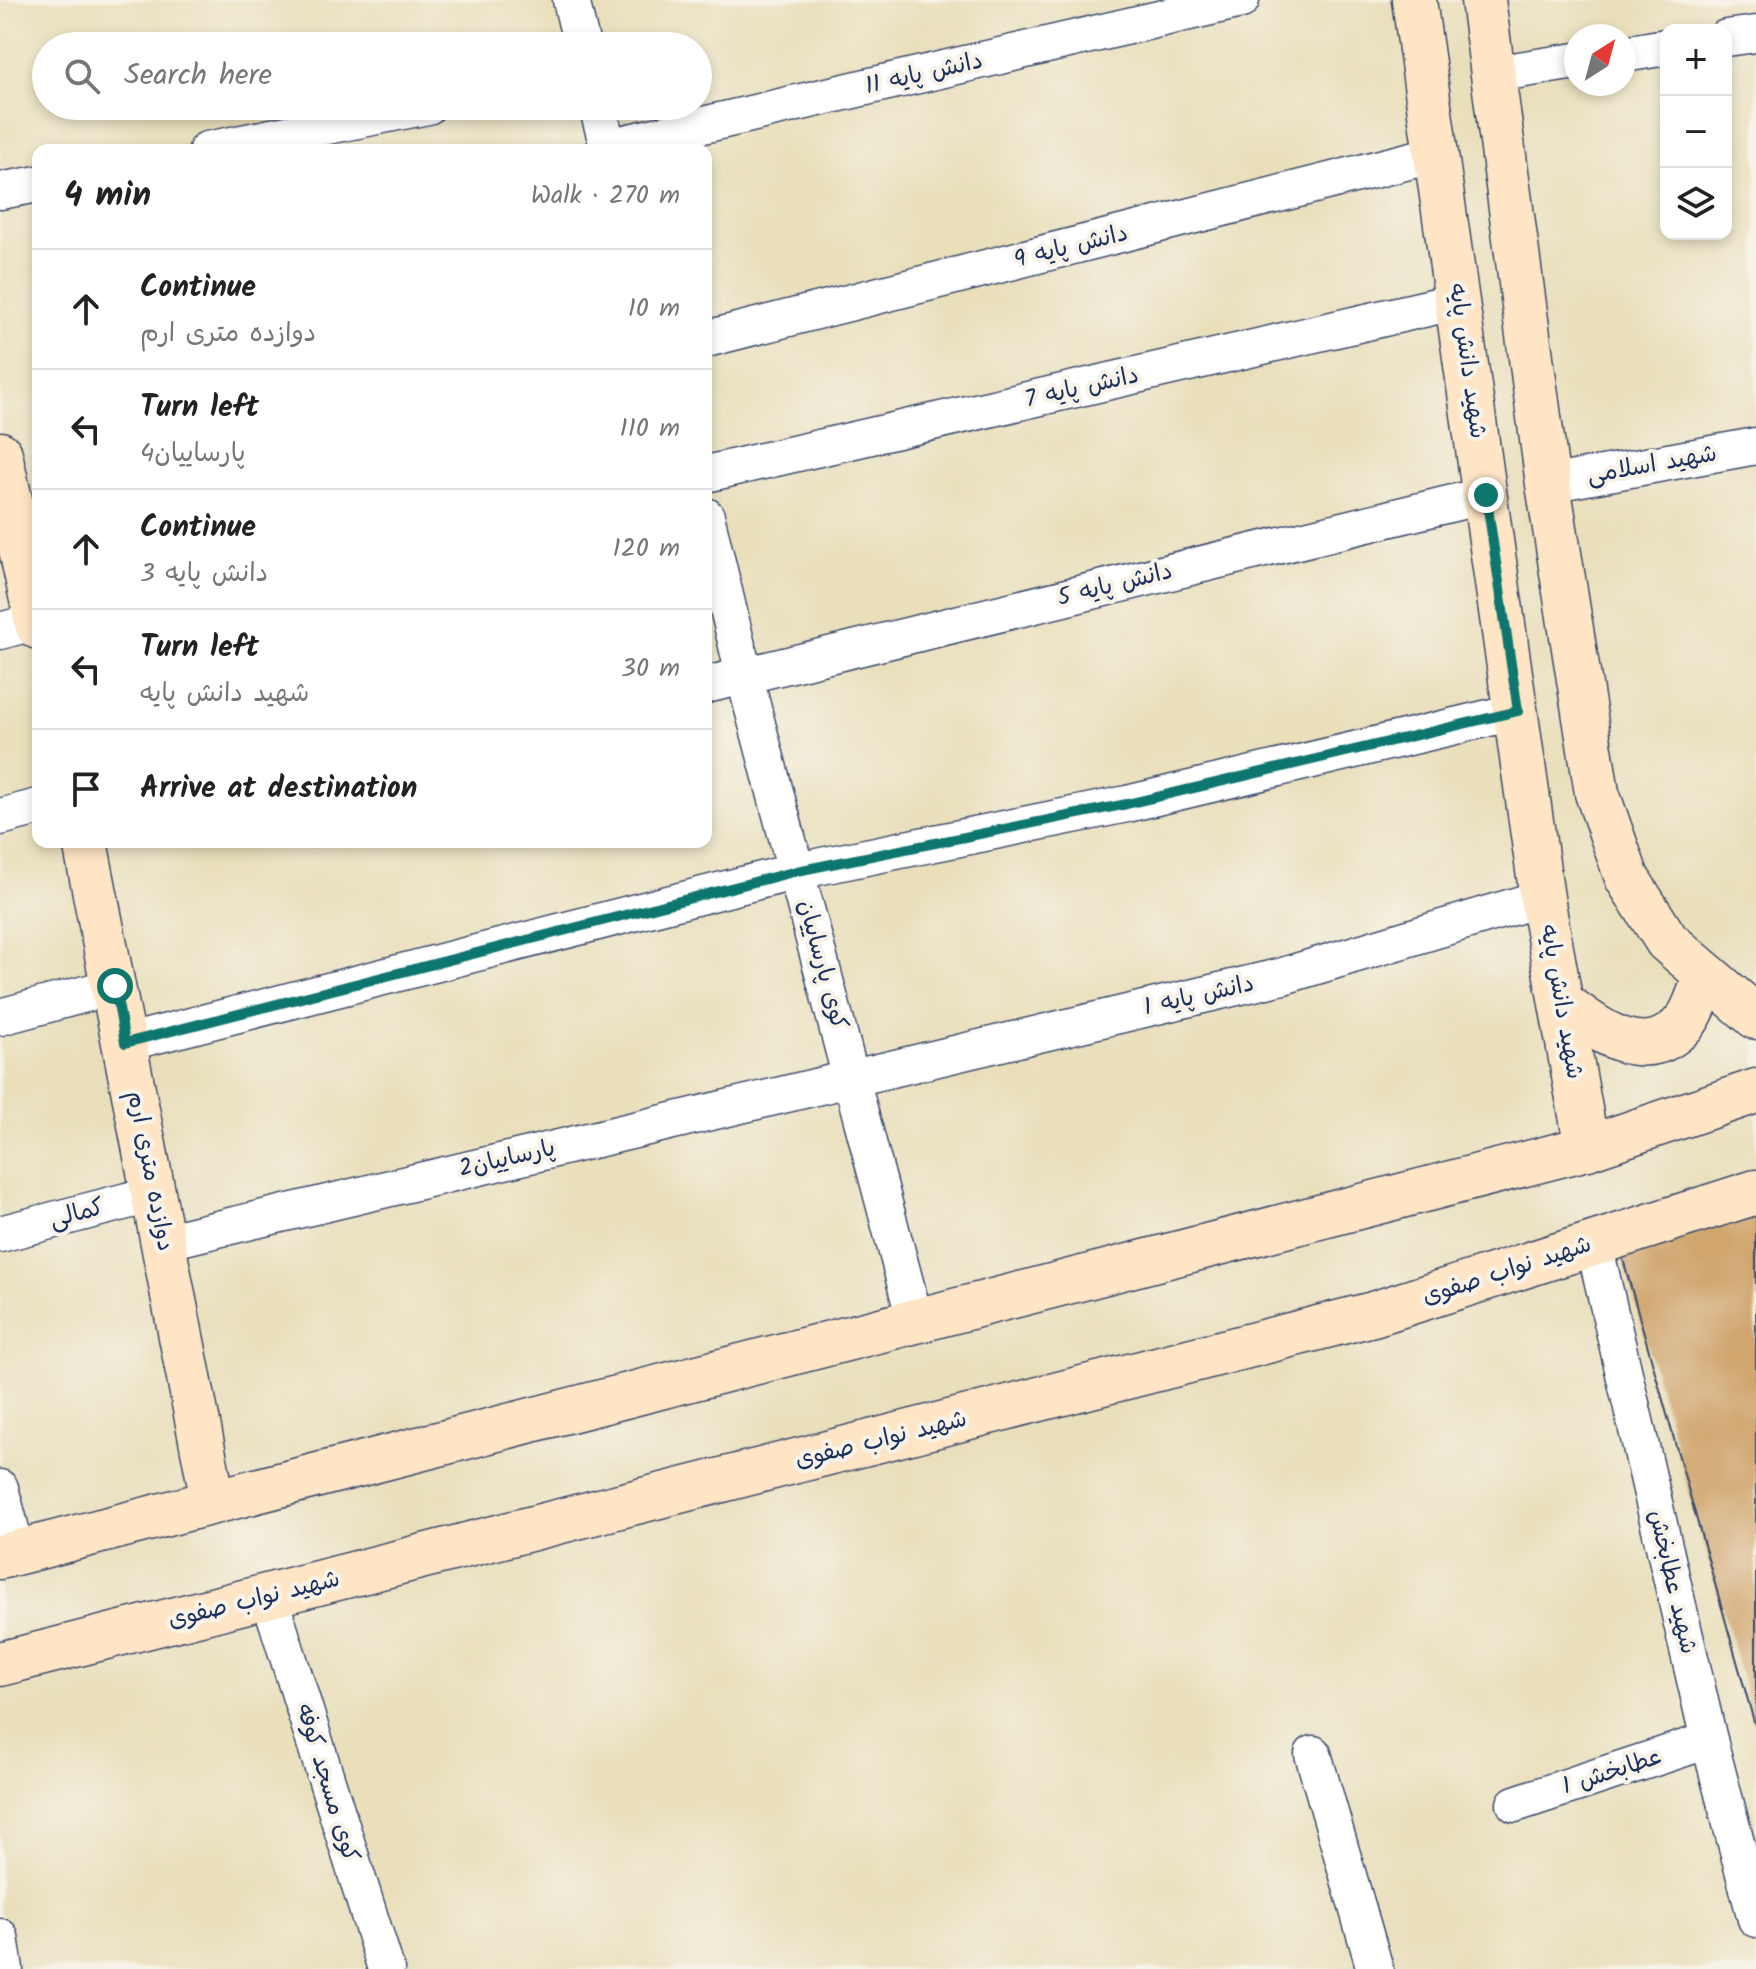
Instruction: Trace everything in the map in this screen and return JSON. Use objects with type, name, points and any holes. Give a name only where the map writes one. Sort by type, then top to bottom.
[{"type":"main road","name":"شهید دانش پایه","points":[[1414,0],[1518,711],[1542,898],[1587,1148]]},
{"type":"main road","points":[[1483,0],[1548,484],[1597,793],[1627,878],[1667,941],[1705,977],[1756,1017]]},
{"type":"main road","points":[[0,454],[18,522],[25,626]]},
{"type":"main road","name":"دوازده متری ارم","points":[[86,848],[213,1501]]},
{"type":"main road","points":[[1562,1003],[1608,1037],[1637,1043],[1665,1040],[1687,1020],[1705,977]]},
{"type":"main road","points":[[9,1555],[1587,1148],[1756,1091]]},
{"type":"main road","name":"شهید نواب صفوی","points":[[0,1664],[1373,1314],[1756,1192]]},
{"type":"street","points":[[571,0],[579,32]]},
{"type":"street","name":"دانش پایه 11","points":[[629,144],[1241,0]]},
{"type":"street","points":[[1732,37],[1756,34]]},
{"type":"street","points":[[1636,52],[1660,48]]},
{"type":"street","points":[[1493,74],[1564,63]]},
{"type":"street","points":[[237,144],[358,120]]},
{"type":"street","points":[[601,120],[607,144]]},
{"type":"street","name":"دانش پایه 9","points":[[712,337],[1436,154]]},
{"type":"street","points":[[0,191],[32,185]]},
{"type":"street","name":"دانش پایه 7","points":[[712,473],[1458,301]]},
{"type":"street","name":"شهید اسلامی","points":[[1548,484],[1756,446]]},
{"type":"street","name":"دانش پایه 5","points":[[712,683],[1486,495]]},
{"type":"street","name":"کوی پارساییان","points":[[712,541],[744,675],[915,1320]]},
{"type":"street","points":[[125,1043],[797,871],[1127,804],[1518,711]]},
{"type":"street","points":[[0,817],[32,809]]},
{"type":"street","name":"دانش پایه 1","points":[[851,1077],[1283,976],[1542,898]]},
{"type":"street","points":[[0,1017],[115,986]]},
{"type":"street","name":"پارساییان2","points":[[163,1242],[851,1077]]},
{"type":"street","name":"کمالی","points":[[0,1234],[154,1194]]},
{"type":"street","name":"شهید عطابخش","points":[[1594,1244],[1709,1740],[1756,1919]]},
{"type":"street","points":[[0,1488],[9,1555]]},
{"type":"street","name":"کوی مسجد کوفه","points":[[269,1596],[386,1969]]},
{"type":"street","name":"عطابخش 1","points":[[1515,1804],[1709,1740]]},
{"type":"street","points":[[1313,1754],[1375,1969]]},
{"type":"street","points":[[0,1937],[5,1969]]},
{"type":"building","points":[[1756,1203],[1756,1725],[1755,1725],[1619,1245]]},
{"type":"route","points":[[115,986],[125,1043],[797,871],[1127,804],[1518,711],[1486,495]]}]
